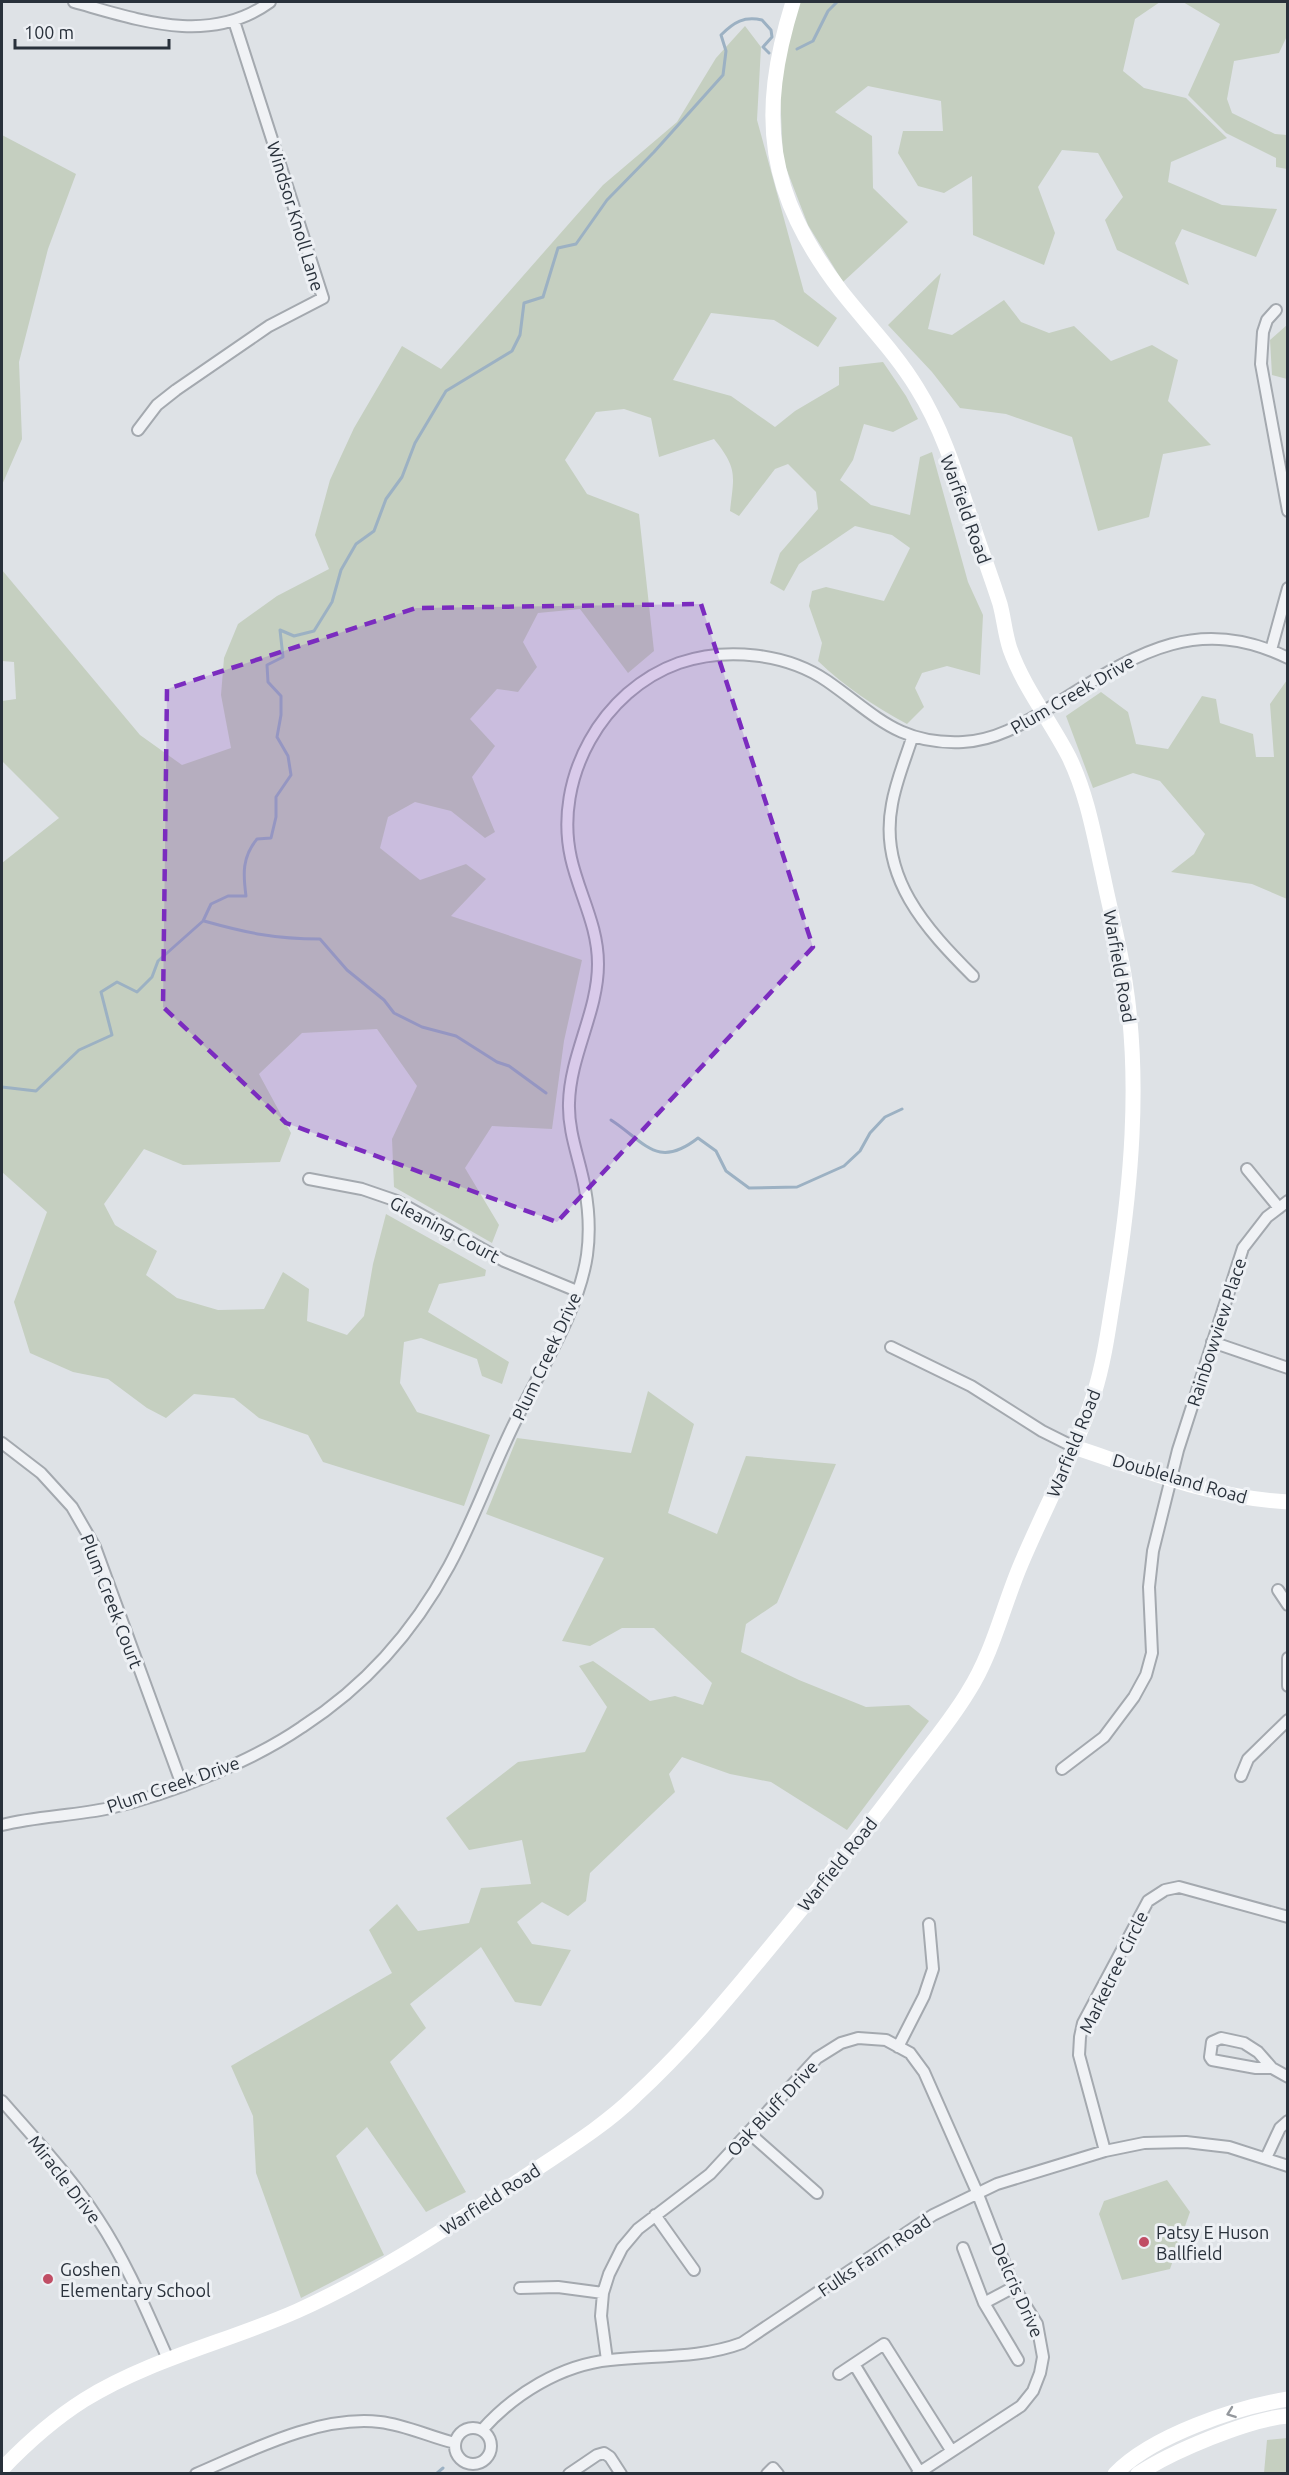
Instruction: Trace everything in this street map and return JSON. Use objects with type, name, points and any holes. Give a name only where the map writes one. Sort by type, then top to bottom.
[{"type":"street","points":[[74,2],[166,26],[212,25],[234,21],[270,2]]},
{"type":"street","name":"Warfield Road","points":[[2,2469],[45,2428],[81,2402],[122,2379],[168,2359],[289,2315],[350,2286],[453,2224],[572,2145],[639,2092],[696,2035],[772,1944],[838,1864],[958,1709],[984,1664],[1016,1577],[1074,1447],[1092,1399],[1102,1364],[1126,1217],[1131,1156],[1132,1031],[1125,975],[1087,805],[1070,760],[1023,679],[1007,643],[1001,609],[970,515],[925,401],[906,371],[820,262],[804,235],[782,183],[776,159],[771,109],[782,41],[793,2]]},
{"type":"street","name":"Windsor Knoll Lane","points":[[138,430],[157,405],[176,390],[269,326],[323,298],[234,21]]},
{"type":"street","points":[[1276,310],[1267,320],[1263,332],[1261,364],[1287,511]]},
{"type":"street","points":[[1271,650],[1287,588]]},
{"type":"street","name":"Plum Creek Drive","points":[[2,1825],[21,1820],[110,1808],[182,1785],[247,1759],[303,1727],[358,1684],[404,1636],[430,1599],[452,1560],[497,1458],[570,1310],[587,1258],[589,1221],[585,1190],[570,1130],[569,1101],[573,1063],[593,1004],[598,963],[592,919],[570,857],[569,797],[582,754],[602,720],[632,689],[651,676],[679,663],[709,656],[752,654],[785,661],[822,677],[878,721],[912,738],[948,742],[981,741],[1011,731],[1126,660],[1166,645],[1191,640],[1219,639],[1271,650],[1287,658]]},
{"type":"street","points":[[912,738],[896,784],[891,807],[890,836],[895,867],[905,894],[920,919],[973,976]]},
{"type":"street","points":[[1247,1169],[1283,1204]]},
{"type":"street","name":"Gleaning Court","points":[[309,1179],[362,1189],[398,1201],[504,1261],[577,1291]]},
{"type":"street","name":"Rainbowview Place","points":[[1062,1769],[1104,1737],[1134,1697],[1146,1675],[1152,1653],[1149,1587],[1153,1551],[1178,1450],[1243,1248],[1267,1217],[1283,1204]]},
{"type":"street","points":[[1212,1342],[1287,1368]]},
{"type":"street","points":[[891,1347],[971,1386],[1042,1431],[1074,1447]]},
{"type":"street","name":"Plum Creek Court","points":[[2,1443],[41,1473],[72,1507],[95,1547],[182,1785]]},
{"type":"street","name":"Doubleland Road","points":[[1074,1447],[1215,1492],[1256,1500],[1287,1502]]},
{"type":"street","points":[[1278,1590],[1287,1605]]},
{"type":"street","points":[[1287,1658],[1287,1686]]},
{"type":"street","points":[[1241,1776],[1248,1759],[1287,1720]]},
{"type":"street","name":"Marketree Circle","points":[[1105,2151],[1079,2055],[1080,2037],[1083,2023],[1148,1901],[1165,1890],[1179,1887],[1287,1917]]},
{"type":"street","points":[[898,2047],[924,1996],[933,1970],[929,1924]]},
{"type":"street","name":"Oak Bluff Drive","points":[[607,2360],[601,2316],[603,2293],[609,2274],[622,2248],[638,2229],[711,2174],[817,2058],[841,2043],[858,2038],[886,2040],[910,2053],[924,2072],[977,2192]]},
{"type":"street","points":[[1272,2068],[1256,2068],[1212,2060],[1210,2057],[1212,2042],[1221,2038],[1244,2043],[1258,2052],[1272,2068],[1287,2077]]},
{"type":"street","name":"Miracle Drive","points":[[2,2101],[72,2183],[99,2220],[130,2275],[168,2359]]},
{"type":"street","points":[[1266,2158],[1280,2128],[1287,2121]]},
{"type":"street","points":[[748,2132],[817,2193]]},
{"type":"street","name":"Fulks Farm Road","points":[[482,2430],[496,2414],[545,2380],[574,2369],[607,2360],[698,2355],[742,2343],[933,2215],[977,2192],[1105,2151],[1144,2144],[1186,2142],[1229,2147],[1287,2166]]},
{"type":"street","name":"Delcris Drive","points":[[918,2472],[1022,2406],[1033,2391],[1042,2356],[1037,2324],[1014,2287],[977,2192]]},
{"type":"street","points":[[655,2215],[694,2270]]},
{"type":"street","points":[[963,2248],[984,2303],[1018,2360]]},
{"type":"street","points":[[520,2288],[558,2287],[603,2293]]},
{"type":"street","points":[[984,2303],[1014,2287]]},
{"type":"street","points":[[839,2374],[884,2344],[951,2450]]},
{"type":"street","points":[[854,2364],[918,2472]]},
{"type":"street","points":[[1115,2474],[1132,2459],[1180,2433],[1254,2404],[1287,2399]]},
{"type":"street","points":[[1138,2474],[1171,2456],[1243,2426],[1287,2416]]},
{"type":"street","points":[[196,2474],[315,2426],[340,2422],[382,2422],[455,2443]]},
{"type":"street","points":[[474,2427],[482,2430],[490,2439],[491,2446],[490,2454],[482,2468],[461,2459],[457,2454],[455,2443],[459,2434],[465,2430],[474,2427]]},
{"type":"street","points":[[569,2474],[597,2454],[604,2453],[610,2457],[621,2474]]},
{"type":"street","points":[[767,2474],[773,2468],[778,2474]]},
{"type":"highlighted area","points":[[701,604],[813,947],[557,1222],[286,1123],[163,1007],[167,689],[416,608]]},
{"type":"green space","points":[[794,2],[1160,2],[1135,19],[1123,71],[1144,88],[1186,98],[1227,138],[1171,162],[1168,182],[1222,205],[1277,209],[1256,257],[1182,229],[1175,243],[1189,285],[1117,250],[1105,220],[1123,197],[1098,153],[1062,150],[1038,187],[1055,233],[1044,265],[973,235],[972,176],[944,193],[918,186],[898,153],[903,131],[943,131],[941,101],[868,86],[835,112],[872,136],[873,188],[908,222],[843,282],[808,225],[783,160],[780,91]]},
{"type":"green space","points":[[1183,2],[1287,2],[1287,36],[1279,53],[1234,61],[1227,99],[1232,113],[1275,134],[1287,135],[1287,169],[1276,167],[1276,158],[1226,133],[1188,95],[1220,24]]},
{"type":"green space","points":[[745,26],[761,47],[757,120],[804,292],[837,318],[818,347],[774,320],[711,313],[673,380],[731,396],[775,427],[795,411],[839,385],[839,367],[883,362],[906,396],[918,419],[893,432],[864,424],[853,460],[840,480],[871,505],[910,515],[920,457],[932,452],[968,582],[983,615],[980,675],[947,666],[922,673],[915,688],[924,707],[907,724],[860,696],[818,661],[822,643],[809,606],[812,591],[826,587],[884,601],[910,548],[892,535],[855,526],[799,564],[784,591],[770,583],[780,553],[818,509],[816,492],[788,464],[775,469],[739,516],[730,511],[733,480],[731,465],[714,439],[659,457],[651,418],[624,409],[596,412],[565,460],[587,494],[639,514],[654,651],[628,673],[580,609],[538,613],[523,642],[537,667],[518,692],[497,689],[470,719],[495,746],[472,777],[495,832],[485,838],[451,811],[415,802],[388,817],[380,848],[420,880],[466,864],[486,879],[451,916],[582,960],[564,1041],[552,1129],[492,1126],[465,1168],[499,1225],[492,1243],[394,1187],[392,1139],[417,1086],[377,1029],[302,1033],[259,1074],[291,1133],[280,1162],[183,1165],[144,1149],[104,1204],[115,1225],[157,1251],[146,1275],[177,1298],[218,1310],[264,1309],[283,1272],[309,1289],[307,1321],[347,1335],[364,1316],[373,1264],[386,1214],[486,1270],[485,1276],[439,1284],[428,1312],[509,1362],[502,1384],[482,1376],[477,1359],[421,1338],[404,1342],[400,1383],[417,1412],[490,1435],[464,1506],[323,1462],[308,1435],[259,1418],[234,1398],[194,1394],[166,1418],[147,1408],[108,1379],[73,1372],[30,1353],[14,1302],[47,1212],[2,1172],[2,863],[59,818],[2,761],[2,701],[16,699],[14,662],[2,661],[2,570],[140,735],[182,765],[231,748],[221,695],[224,658],[238,624],[277,596],[329,569],[315,535],[330,480],[354,428],[402,346],[441,369],[603,185],[677,122],[716,58]]},
{"type":"green space","points":[[2,135],[76,174],[48,249],[19,362],[22,439],[2,485]]},
{"type":"green space","points":[[941,273],[928,329],[952,335],[1004,300],[1021,322],[1049,333],[1074,326],[1111,361],[1152,345],[1178,360],[1168,401],[1211,445],[1163,454],[1149,517],[1098,531],[1072,437],[1006,414],[960,408],[932,372],[888,325]]},
{"type":"green space","points":[[1287,325],[1287,379],[1272,375],[1270,340]]},
{"type":"green space","points":[[1287,680],[1287,899],[1252,884],[1171,872],[1194,854],[1205,834],[1160,781],[1133,773],[1093,788],[1066,716],[1101,692],[1128,712],[1136,744],[1168,749],[1202,696],[1216,699],[1220,723],[1253,734],[1256,757],[1274,757],[1270,704]]},
{"type":"green space","points":[[648,1391],[694,1424],[668,1513],[717,1534],[746,1456],[836,1464],[777,1603],[746,1624],[741,1652],[799,1680],[866,1707],[909,1705],[929,1721],[847,1830],[771,1782],[730,1774],[682,1757],[669,1774],[675,1792],[590,1873],[586,1901],[568,1916],[542,1902],[517,1922],[532,1944],[571,1950],[541,2006],[515,2002],[481,1947],[410,2004],[426,2028],[390,2062],[466,2192],[426,2212],[367,2127],[336,2156],[384,2255],[301,2298],[256,2173],[253,2116],[231,2066],[392,1973],[369,1930],[397,1904],[418,1931],[469,1923],[481,1888],[531,1884],[522,1840],[469,1850],[446,1818],[518,1762],[585,1752],[607,1707],[579,1666],[593,1661],[650,1701],[675,1696],[703,1705],[712,1683],[654,1628],[622,1628],[590,1646],[562,1641],[604,1558],[486,1514],[517,1438],[631,1453]]},
{"type":"green space","name":"Patsy E Huson Ballfield","points":[[1167,2180],[1190,2212],[1170,2269],[1122,2280],[1099,2214],[1104,2201]]},
{"type":"green space","points":[[1287,2438],[1287,2473],[1264,2473],[1267,2440]]},
{"type":"waterway","points":[[797,49],[813,41],[828,11],[837,2]]},
{"type":"waterway","points":[[2,1087],[36,1091],[79,1050],[112,1035],[101,992],[117,982],[137,992],[152,977],[158,961],[203,921],[211,904],[228,896],[246,896],[244,873],[246,859],[257,839],[271,838],[276,817],[276,797],[291,775],[288,756],[277,737],[281,715],[281,696],[268,682],[267,665],[283,657],[280,630],[294,636],[314,631],[332,602],[341,570],[356,544],[374,531],[386,499],[402,477],[415,443],[446,391],[512,351],[520,335],[524,303],[543,297],[558,248],[576,244],[607,200],[654,152],[723,75],[726,51],[721,35],[740,21],[762,20],[771,30],[772,37],[763,47],[769,53]]},
{"type":"waterway","points":[[204,921],[261,934],[320,939],[347,970],[384,1000],[394,1013],[422,1027],[456,1036],[497,1062],[509,1066],[546,1093]]},
{"type":"waterway","points":[[611,1120],[643,1144],[661,1152],[672,1152],[698,1138],[716,1151],[726,1171],[749,1188],[797,1187],[844,1166],[860,1151],[870,1133],[885,1117],[902,1109]]},
{"type":"waterway","points":[[436,2474],[443,2468]]},
{"type":"place","name":"Patsy E Huson Ballfield","points":[[1144,2242]]},
{"type":"place","name":"Goshen Elementary School","points":[[48,2279]]}]
